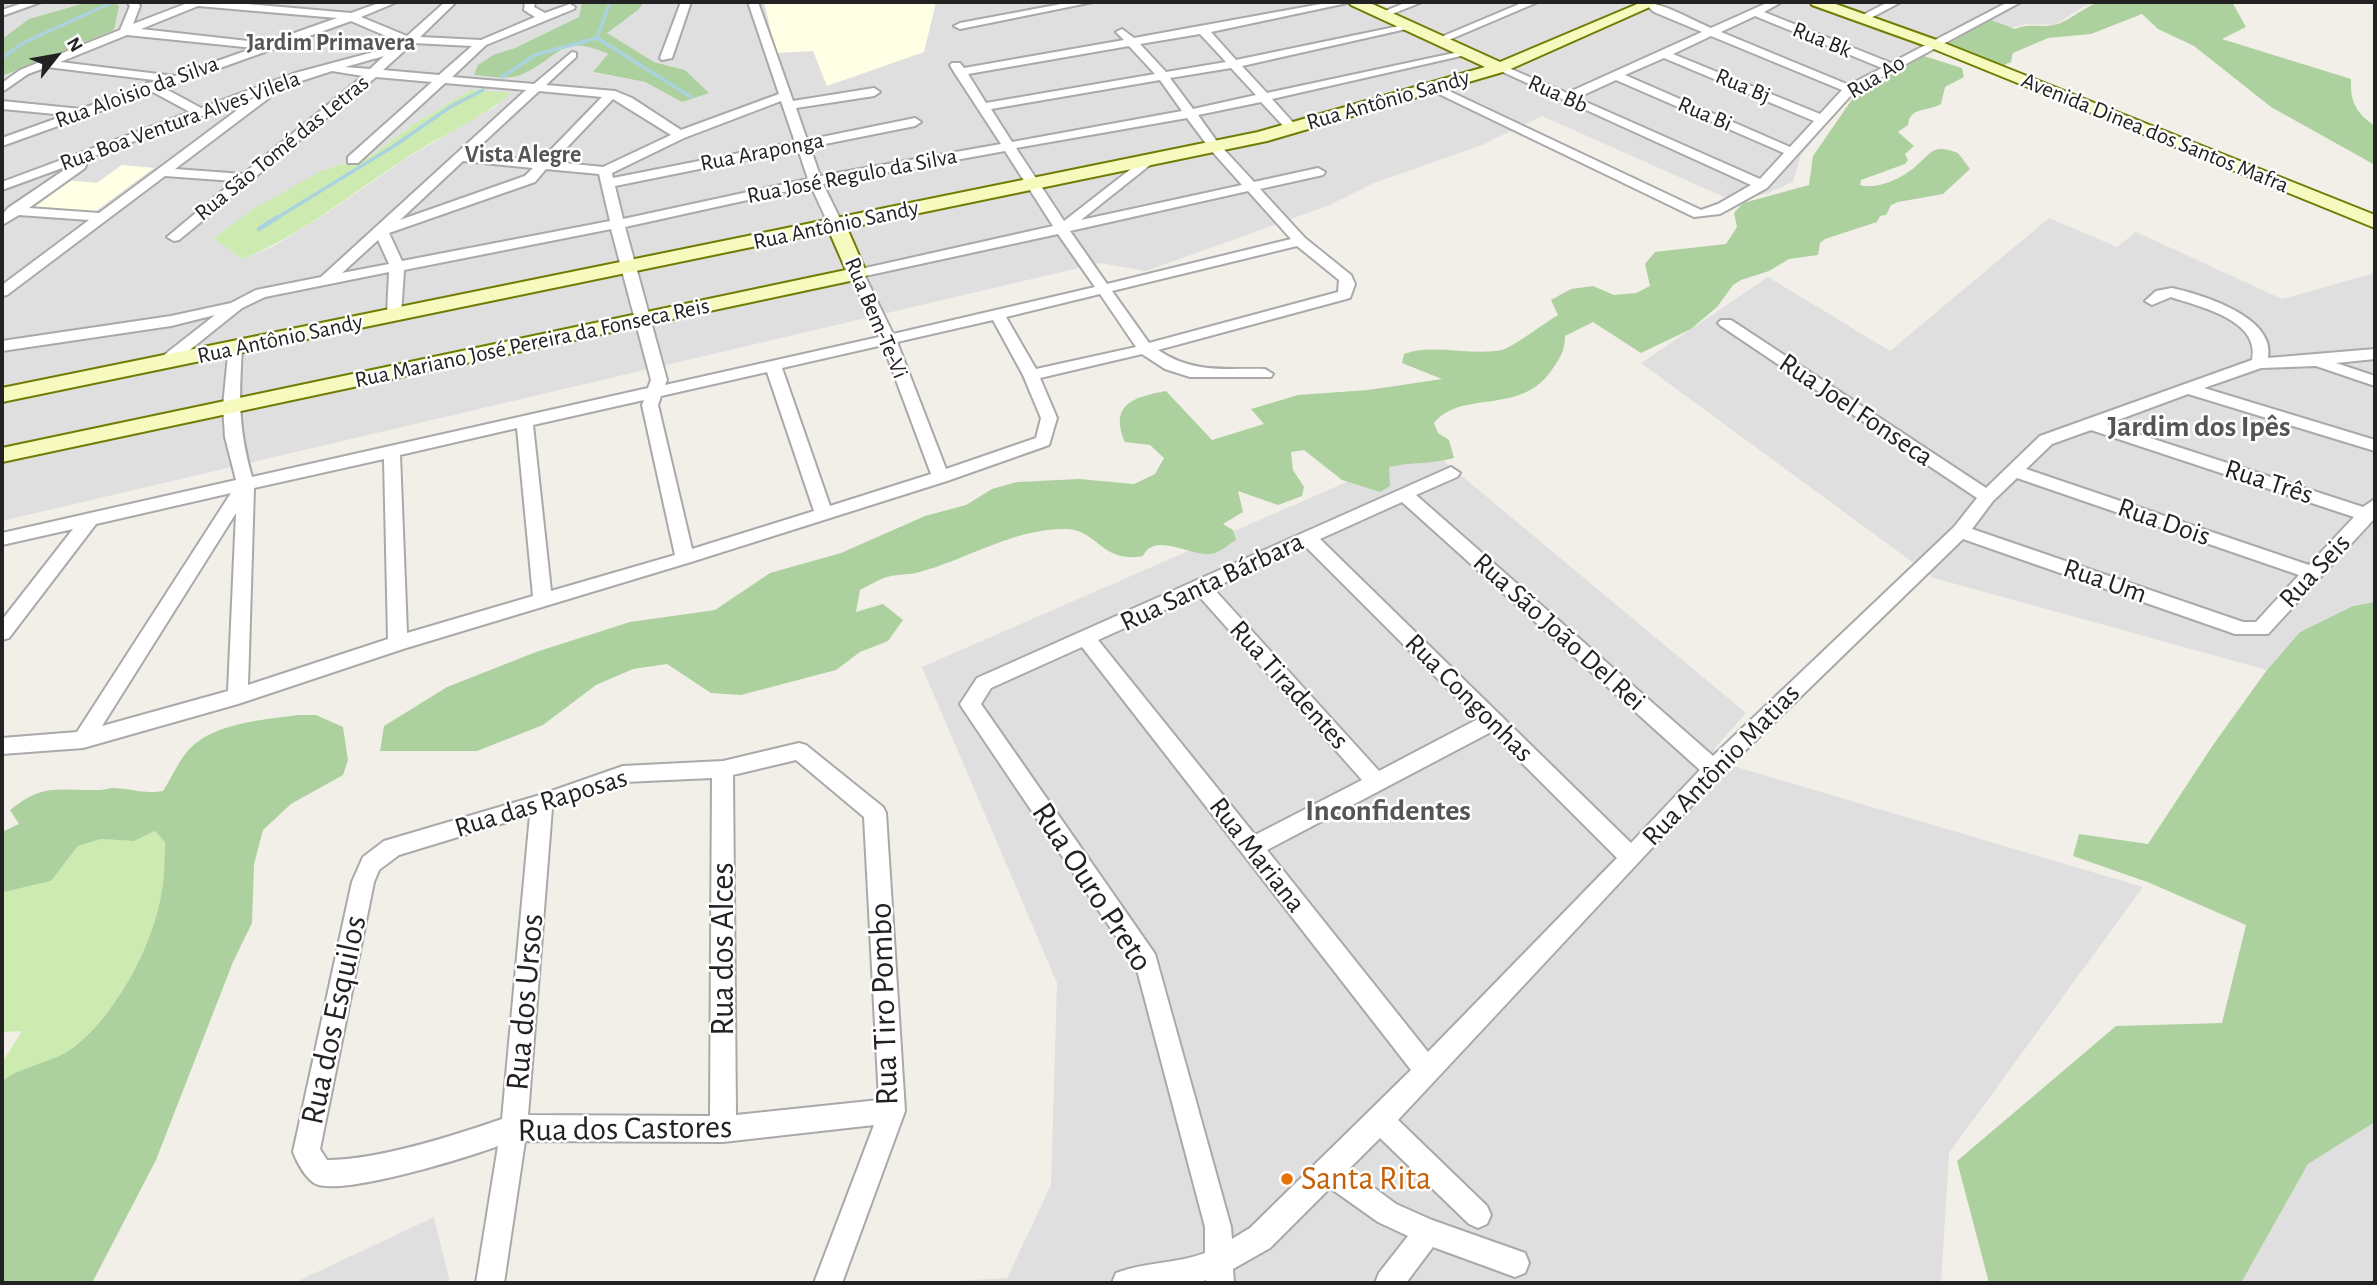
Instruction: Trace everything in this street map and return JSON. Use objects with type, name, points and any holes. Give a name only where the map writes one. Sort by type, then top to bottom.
[{"type":"street","points":[[2,12],[36,2]]},
{"type":"street","points":[[125,31],[135,6],[132,2]]},
{"type":"street","points":[[189,2],[350,16],[395,37],[404,45],[482,43]]},
{"type":"street","points":[[2,88],[24,72],[198,2]]},
{"type":"street","name":"Rua Aloisio da Silva","points":[[2,142],[151,86],[392,2]]},
{"type":"street","name":"Rua São Tomé das Letras","points":[[174,237],[372,74],[451,2]]},
{"type":"street","points":[[530,2],[528,8],[543,17]]},
{"type":"street","points":[[666,58],[687,2]]},
{"type":"street","name":"Rua Bem-Te-Vi","points":[[753,2],[816,181],[888,339],[941,477]]},
{"type":"street","points":[[960,26],[981,17],[1088,2]]},
{"type":"street","points":[[1265,374],[1190,372],[1171,366],[1145,349],[1062,229],[958,69],[1126,37],[1203,30],[1348,2]]},
{"type":"street","name":"Rua Bb","points":[[1356,2],[1762,185]]},
{"type":"street","points":[[1383,14],[1417,2]]},
{"type":"street","points":[[1440,40],[1533,2]]},
{"type":"street","points":[[1651,2],[1710,33],[1850,89]]},
{"type":"street","name":"Rua Antônio Sandy","points":[[2,395],[1035,185],[1292,128],[1500,68],[1651,2]]},
{"type":"street","points":[[1566,98],[1777,2]]},
{"type":"street","name":"Avenida Dinea dos Santos Mafra","points":[[1817,2],[1934,44],[2375,222]]},
{"type":"street","points":[[1861,19],[1896,2]]},
{"type":"street","name":"Rua Ao","points":[[1445,94],[1699,214],[1710,214],[1751,188],[1762,185],[1850,89],[2016,2]]},
{"type":"street","points":[[353,160],[482,43],[570,7]]},
{"type":"street","name":"Rua Bk","points":[[1754,12],[1890,66]]},
{"type":"street","points":[[983,107],[1233,64],[1409,27]]},
{"type":"street","points":[[1203,30],[1292,128]]},
{"type":"street","points":[[125,31],[266,45]]},
{"type":"street","points":[[1031,375],[1145,349],[1345,295],[1348,284],[1346,278],[1300,241],[1214,146],[1162,75],[1126,37]]},
{"type":"street","name":"Rua Boa Ventura Alves Vilela","points":[[2,186],[275,85],[404,45]]},
{"type":"street","name":"Rua José Regulo da Silva","points":[[2,346],[171,321],[237,305],[261,293],[328,279],[618,224],[816,181],[1192,113],[1468,52]]},
{"type":"street","name":"Rua Bj","points":[[1664,54],[1821,119]]},
{"type":"street","points":[[328,279],[572,55]]},
{"type":"street","points":[[46,63],[174,78]]},
{"type":"street","points":[[326,68],[611,94],[628,101],[680,135]]},
{"type":"street","name":"Rua Bi","points":[[1616,76],[1793,152]]},
{"type":"street","points":[[2,292],[275,85]]},
{"type":"street","points":[[151,86],[199,112]]},
{"type":"street","points":[[459,157],[544,166],[607,177],[680,135],[788,100],[874,92]]},
{"type":"street","points":[[381,231],[530,179],[611,94]]},
{"type":"street","points":[[2,105],[82,112]]},
{"type":"street","name":"Rua Araponga","points":[[607,177],[915,122]]},
{"type":"street","points":[[152,130],[208,136]]},
{"type":"street","points":[[2,221],[9,210],[95,152]]},
{"type":"street","points":[[1062,229],[1145,162]]},
{"type":"street","points":[[162,172],[246,178]]},
{"type":"street","name":"Rua Mariano José Pereira da Fonseca Reis","points":[[2,455],[858,274],[1318,172]]},
{"type":"street","points":[[607,177],[627,268],[659,380],[650,405],[685,558]]},
{"type":"street","points":[[9,210],[104,217]]},
{"type":"street","points":[[381,231],[397,265],[394,315]]},
{"type":"street","points":[[2,538],[392,453],[997,315],[1300,241]]},
{"type":"street","points":[[2152,302],[2161,293],[2172,292],[2236,317],[2256,336],[2262,347],[2259,363]]},
{"type":"street","points":[[165,362],[237,305]]},
{"type":"street","points":[[2,746],[83,740],[238,696],[398,643],[685,558],[941,477],[1043,441],[1049,418],[1031,375],[997,315]]},
{"type":"street","name":"Rua Joel Fonseca","points":[[1726,323],[1987,497]]},
{"type":"street","points":[[234,348],[231,407],[233,437],[246,485],[238,696]]},
{"type":"street","name":"Rua Antônio Matias","points":[[1126,1283],[1220,1272],[1261,1238],[1380,1120],[1713,769],[1960,531],[1987,497],[2016,472],[2046,440],[2259,363],[2315,361],[2375,354]]},
{"type":"street","points":[[2315,361],[2375,381]]},
{"type":"street","points":[[773,366],[824,513]]},
{"type":"street","points":[[2189,389],[2375,446]]},
{"type":"street","points":[[525,423],[543,601]]},
{"type":"street","name":"Rua Três","points":[[2091,424],[2372,510]]},
{"type":"street","points":[[392,453],[398,643]]},
{"type":"street","name":"Rua Dois","points":[[2016,472],[2312,573]]},
{"type":"street","name":"Rua Santa Bárbara","points":[[976,693],[984,683],[1087,639],[1451,473]]},
{"type":"street","points":[[83,740],[246,485]]},
{"type":"street","name":"Rua São João Del Rei","points":[[1405,495],[1713,769]]},
{"type":"street","name":"Rua Seis","points":[[2251,630],[2261,629],[2372,510]]},
{"type":"street","points":[[2,633],[92,517]]},
{"type":"street","name":"Rua Um","points":[[1960,531],[2251,630]]},
{"type":"street","name":"Rua Congonhas","points":[[1308,538],[1630,857]]},
{"type":"street","name":"Rua Tiradentes","points":[[1201,586],[1377,783]]},
{"type":"street","name":"Rua Mariana","points":[[1087,639],[1427,1070]]},
{"type":"street","name":"Rua Ouro Preto","points":[[976,693],[970,704],[1147,962],[1218,1227],[1220,1272]]},
{"type":"street","points":[[1251,848],[1493,721]]},
{"type":"street","name":"Rua das Raposas","points":[[371,864],[392,848],[542,803],[623,774],[723,769],[799,751]]},
{"type":"street","name":"Rua Tiro Pombo","points":[[799,751],[875,813],[892,1111],[828,1283]]},
{"type":"street","name":"Rua dos Alces","points":[[723,769],[723,1129]]},
{"type":"street","name":"Rua dos Ursos","points":[[490,1283],[514,1128],[542,803]]},
{"type":"street","name":"Rua dos Esquilos","points":[[321,1173],[306,1152],[363,882],[371,864]]},
{"type":"street","name":"Rua dos Castores","points":[[321,1173],[348,1173],[460,1147],[514,1128],[723,1129],[892,1111]]},
{"type":"street","points":[[1380,1120],[1478,1215]]},
{"type":"street","points":[[1329,1171],[1387,1213],[1428,1232],[1515,1263]]},
{"type":"street","points":[[1389,1283],[1428,1232]]},
{"type":"shaded area","points":[[2,2],[88,2],[30,19],[2,39]]},
{"type":"shaded area","points":[[113,2],[582,2],[580,17],[515,48],[495,54],[474,75],[509,78],[523,74],[548,56],[569,47],[587,45],[608,54],[594,73],[645,82],[682,102],[708,92],[685,70],[654,62],[606,33],[638,10],[644,2],[1362,2],[1380,10],[1402,2],[2099,2],[2083,7],[2055,25],[2026,24],[1948,44],[2002,66],[1992,71],[1935,49],[1852,92],[1801,155],[1793,182],[1768,193],[1735,202],[1542,116],[1482,145],[1374,183],[1327,206],[1146,271],[1100,263],[2,521],[2,76],[117,4]],"holes":[[[470,90],[498,105],[407,158],[272,247],[242,259],[323,170],[371,156],[414,124]],[[122,165],[153,168],[93,213],[64,180],[97,183]]]},
{"type":"shaded area","points":[[764,2],[936,2],[924,52],[827,86],[813,51],[776,53]]},
{"type":"shaded area","points":[[122,165],[154,168],[93,213],[24,208],[64,180],[97,183]]},
{"type":"shaded area","points":[[2049,218],[2117,247],[2136,232],[2282,299],[2375,273],[2375,602],[2353,606],[2300,632],[2267,670],[1934,578],[1641,363],[1768,277],[1890,351]]},
{"type":"shaded area","points":[[1427,447],[1746,713],[1714,749],[1733,766],[2143,887],[1949,1153],[1941,1283],[924,1283],[1007,1278],[1051,1185],[1057,983],[922,667]]},
{"type":"shaded area","points":[[2375,1122],[2375,1283],[2241,1283],[2308,1164]]},
{"type":"shaded area","points":[[434,1217],[450,1283],[294,1283]]},
{"type":"green space","points":[[88,2],[113,2],[119,6],[114,30],[2,76],[2,39],[29,19]]},
{"type":"green space","points":[[582,2],[644,2],[638,10],[607,33],[654,62],[685,70],[709,93],[682,102],[645,82],[593,72],[608,54],[580,46],[562,50],[517,76],[499,78],[474,75],[478,65],[495,54],[515,48],[579,17]]},
{"type":"green space","points":[[2099,2],[2232,2],[2246,27],[2222,39],[2351,79],[2356,106],[2375,126],[2375,165],[2271,107],[2194,46],[2158,29],[2142,14],[2091,34],[2048,38],[2013,53],[2011,62],[2002,66],[1947,44],[1991,20],[2015,29],[2054,25]]},
{"type":"green space","points":[[1924,56],[1962,68],[1964,77],[1945,87],[1941,104],[1916,112],[1909,119],[1908,125],[1898,132],[1914,146],[1905,154],[1908,160],[1905,164],[1861,180],[1860,185],[1874,186],[1897,179],[1930,153],[1943,149],[1958,153],[1970,169],[1943,194],[1898,202],[1891,205],[1886,215],[1880,216],[1877,222],[1825,239],[1820,243],[1818,255],[1789,259],[1769,271],[1741,280],[1733,285],[1717,307],[1691,329],[1641,353],[1593,322],[1565,336],[1559,358],[1538,385],[1508,398],[1460,407],[1446,413],[1434,423],[1438,433],[1449,440],[1454,458],[1389,467],[1390,486],[1380,492],[1342,480],[1304,450],[1291,452],[1293,470],[1304,487],[1302,496],[1278,505],[1238,491],[1243,512],[1223,524],[1233,530],[1236,540],[1211,554],[1165,545],[1149,549],[1143,556],[1129,557],[1109,551],[1076,530],[1045,530],[1026,534],[916,573],[884,578],[860,590],[856,612],[883,604],[903,620],[888,641],[860,652],[836,670],[741,695],[711,693],[667,664],[633,669],[596,685],[543,725],[477,751],[380,751],[384,726],[447,687],[536,652],[630,622],[715,610],[770,573],[841,553],[925,516],[966,505],[992,489],[1017,482],[1079,479],[1134,484],[1155,474],[1164,458],[1150,445],[1125,442],[1120,419],[1123,411],[1128,404],[1144,396],[1166,391],[1212,440],[1264,424],[1251,409],[1298,395],[1368,390],[1442,379],[1402,363],[1404,354],[1438,349],[1477,352],[1502,350],[1558,315],[1551,300],[1571,289],[1593,286],[1614,295],[1636,293],[1650,286],[1645,264],[1655,252],[1726,244],[1737,227],[1734,213],[1743,203],[1809,185],[1813,156],[1855,95]]},
{"type":"green space","points":[[470,90],[511,93],[473,120],[406,158],[306,226],[264,249],[242,259],[214,238],[255,208],[323,170],[371,156],[414,124]]},
{"type":"green space","points":[[2375,602],[2375,1122],[2308,1164],[2241,1283],[1989,1283],[1957,1161],[2116,1026],[2222,1023],[2246,925],[2150,883],[2073,856],[2079,834],[2148,844],[2213,745],[2267,670],[2300,632],[2353,606]]},
{"type":"green space","points":[[316,715],[343,727],[348,760],[343,775],[291,804],[263,830],[254,864],[252,923],[233,962],[156,1160],[92,1283],[2,1283],[2,1081],[74,1047],[104,1017],[118,998],[150,936],[163,882],[165,842],[155,831],[134,841],[101,839],[78,846],[51,881],[4,892],[2,897],[2,832],[19,824],[10,810],[33,795],[52,790],[114,788],[144,792],[163,791],[186,753],[208,735],[253,721]]},
{"type":"green space","points":[[155,831],[165,841],[161,895],[150,936],[118,998],[74,1047],[2,1081],[2,1063],[22,1031],[2,1032],[4,892],[51,881],[78,846],[101,839],[134,841]]},
{"type":"waterway","points":[[2,58],[23,43],[113,2]]},
{"type":"waterway","points":[[597,38],[610,2]]},
{"type":"waterway","points":[[502,77],[535,55],[597,38]]},
{"type":"waterway","points":[[597,38],[691,97]]},
{"type":"waterway","points":[[275,219],[394,146],[450,107],[483,90]]},
{"type":"waterway","points":[[259,229],[278,217]]},
{"type":"place","name":"Santa Rita","points":[[1287,1179]]},
{"type":"district","name":"Jardim Primavera","points":[[331,43]]},
{"type":"district","name":"Vista Alegre","points":[[523,155]]},
{"type":"district","name":"Jardim dos Ipês","points":[[2199,427]]},
{"type":"district","name":"Inconfidentes","points":[[1388,811]]}]
